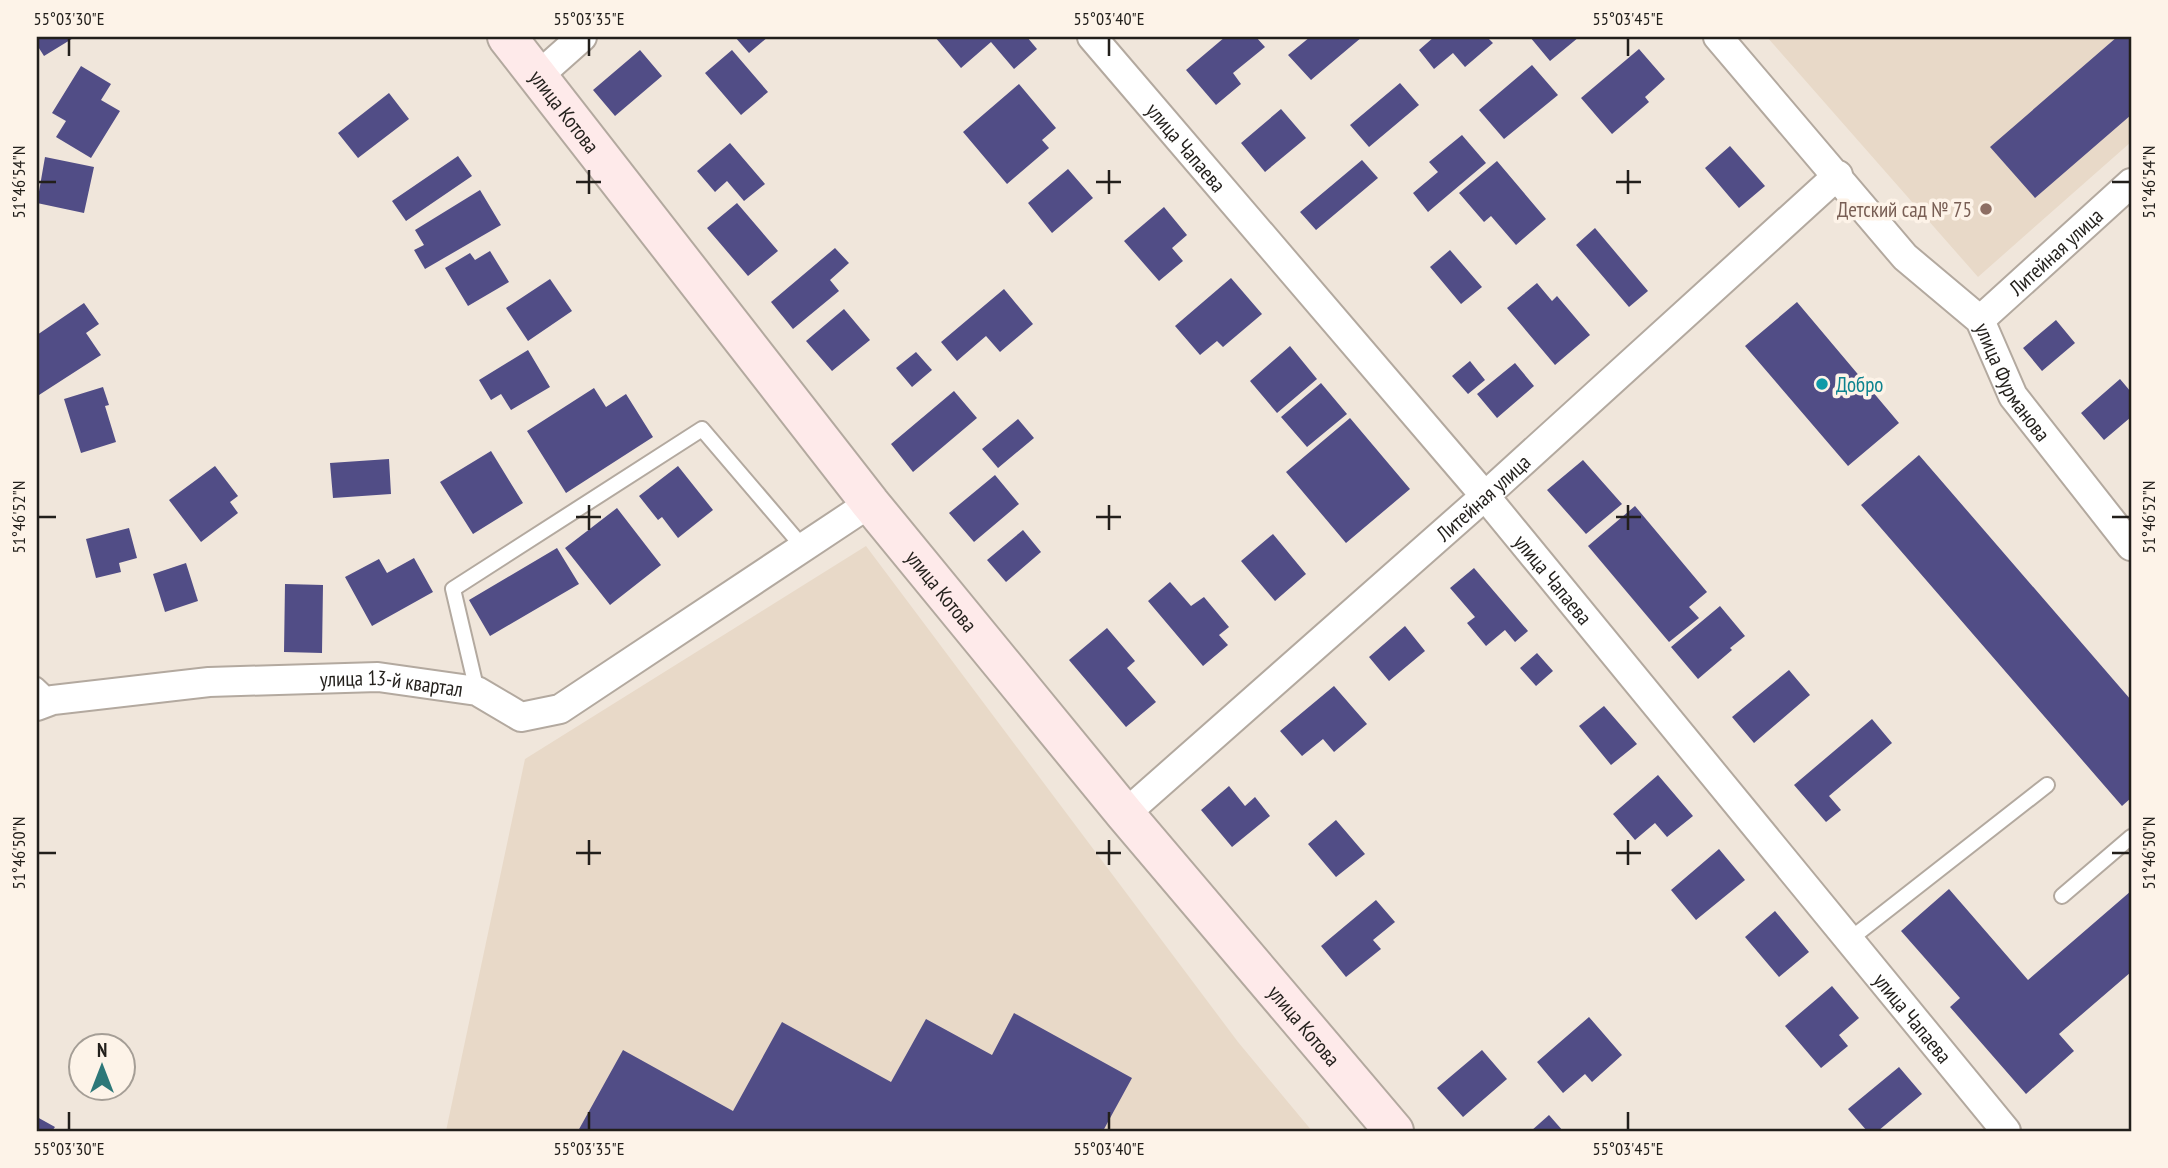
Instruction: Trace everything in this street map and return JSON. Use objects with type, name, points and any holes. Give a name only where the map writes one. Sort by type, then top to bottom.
[{"type":"street","name":"улица Котова","points":[[507,37],[870,503],[1125,814],[1394,1131]]},
{"type":"street","points":[[537,77],[582,37]]},
{"type":"street","name":"улица Чапаева","points":[[1092,37],[1485,496],[2006,1131]]},
{"type":"street","name":"улица Фурманова","points":[[1718,37],[1905,257],[1980,320],[2013,396],[2131,546]]},
{"type":"street","name":"Литейная улица","points":[[1125,814],[1485,496],[1838,175]]},
{"type":"street","name":"Литейная улица","points":[[1980,320],[2131,183]]},
{"type":"street","name":"улица 13-й квартал","points":[[42,697],[209,682],[377,677],[477,691],[521,717],[560,709],[870,503]]},
{"type":"lane","points":[[477,691],[453,589],[702,429],[802,547]]},
{"type":"lane","points":[[1849,940],[2047,785]]},
{"type":"lane","points":[[2062,896],[2131,837]]},
{"type":"shaded area","name":"Детский сад № 75","points":[[1767,37],[2131,37],[2131,142],[1978,277]]},
{"type":"shaded area","points":[[866,546],[1238,1042],[1312,1131],[446,1131],[525,759]]},
{"type":"building","points":[[37,37],[75,37],[44,56],[37,45]]},
{"type":"building","points":[[735,37],[768,37],[749,53]]},
{"type":"building","points":[[935,37],[1027,37],[1037,49],[1014,69],[991,42],[961,68]]},
{"type":"building","points":[[1225,37],[1256,37],[1265,47],[1233,73],[1241,84],[1216,105],[1186,70]]},
{"type":"building","points":[[1310,37],[1362,37],[1311,80],[1288,55]]},
{"type":"building","points":[[1434,37],[1487,37],[1493,43],[1465,67],[1453,53],[1434,69],[1419,50]]},
{"type":"building","points":[[1530,37],[1579,37],[1550,61]]},
{"type":"building","points":[[2117,37],[2131,37],[2131,115],[2035,198],[1990,147]]},
{"type":"building","points":[[1639,49],[1665,79],[1645,97],[1649,102],[1612,134],[1581,98]]},
{"type":"building","points":[[640,50],[662,76],[615,116],[593,90]]},
{"type":"building","points":[[732,50],[768,92],[741,115],[705,73]]},
{"type":"building","points":[[1532,65],[1558,95],[1504,139],[1479,110]]},
{"type":"building","points":[[81,66],[111,84],[101,100],[120,111],[91,158],[56,137],[66,121],[52,113]]},
{"type":"building","points":[[1400,83],[1419,105],[1369,147],[1350,125]]},
{"type":"building","points":[[1019,84],[1056,128],[1042,140],[1049,148],[1007,184],[963,132]]},
{"type":"building","points":[[389,93],[409,119],[358,158],[338,133]]},
{"type":"building","points":[[1281,109],[1306,138],[1265,172],[1241,143]]},
{"type":"building","points":[[1462,135],[1486,163],[1428,212],[1413,193],[1438,172],[1429,162]]},
{"type":"building","points":[[730,143],[765,184],[744,201],[727,181],[715,192],[697,171]]},
{"type":"building","points":[[1730,146],[1765,186],[1739,208],[1705,168]]},
{"type":"building","points":[[458,156],[472,176],[406,221],[392,201]]},
{"type":"building","points":[[45,157],[94,167],[84,213],[37,203]]},
{"type":"building","points":[[1362,160],[1378,178],[1316,230],[1300,212]]},
{"type":"building","points":[[1497,161],[1546,219],[1516,245],[1491,216],[1484,222],[1459,193]]},
{"type":"building","points":[[1068,169],[1093,198],[1052,233],[1028,203]]},
{"type":"building","points":[[480,190],[501,225],[425,269],[414,250],[424,245],[415,230]]},
{"type":"building","points":[[737,203],[778,251],[748,276],[707,228]]},
{"type":"building","points":[[1164,207],[1187,235],[1172,248],[1183,261],[1159,281],[1124,241]]},
{"type":"building","points":[[1595,228],[1648,291],[1629,307],[1576,245]]},
{"type":"building","points":[[835,248],[849,263],[830,280],[839,291],[793,329],[771,302]]},
{"type":"building","points":[[1450,250],[1482,287],[1461,304],[1430,267]]},
{"type":"building","points":[[490,251],[509,282],[468,306],[445,268],[470,253],[475,260]]},
{"type":"building","points":[[1231,278],[1262,314],[1223,347],[1217,341],[1200,355],[1175,326]]},
{"type":"building","points":[[550,279],[572,311],[528,341],[506,308]]},
{"type":"building","points":[[1537,283],[1552,301],[1557,296],[1590,335],[1555,365],[1507,308]]},
{"type":"building","points":[[1004,289],[1033,324],[1000,352],[986,336],[957,361],[941,342]]},
{"type":"building","name":"Добро","points":[[1797,302],[1899,423],[1848,466],[1745,346]]},
{"type":"building","points":[[84,303],[99,324],[86,333],[101,355],[39,395],[37,335]]},
{"type":"building","points":[[844,309],[870,340],[832,371],[806,341]]},
{"type":"building","points":[[2056,320],[2075,343],[2042,371],[2023,348]]},
{"type":"building","points":[[1290,346],[1317,379],[1277,413],[1250,381]]},
{"type":"building","points":[[528,350],[550,387],[511,410],[501,394],[491,400],[479,380]]},
{"type":"building","points":[[916,352],[932,370],[912,387],[896,368]]},
{"type":"building","points":[[1470,361],[1485,380],[1468,394],[1452,376]]},
{"type":"building","points":[[1515,363],[1534,386],[1497,418],[1477,394]]},
{"type":"building","points":[[2120,379],[2131,392],[2131,417],[2104,440],[2081,413]]},
{"type":"building","points":[[1321,383],[1347,414],[1307,447],[1281,417]]},
{"type":"building","points":[[103,387],[109,405],[105,406],[116,442],[81,453],[64,399]]},
{"type":"building","points":[[594,388],[606,407],[626,394],[653,437],[566,493],[527,431]]},
{"type":"building","points":[[954,391],[977,418],[913,472],[891,444]]},
{"type":"building","points":[[1350,418],[1410,489],[1346,543],[1286,472]]},
{"type":"building","points":[[1018,419],[1034,438],[998,468],[982,449]]},
{"type":"building","points":[[491,451],[523,503],[473,534],[440,482]]},
{"type":"building","points":[[1919,455],[2131,700],[2131,798],[2122,806],[1861,505]]},
{"type":"building","points":[[389,459],[391,494],[333,498],[330,463]]},
{"type":"building","points":[[1583,460],[1622,504],[1586,534],[1547,490]]},
{"type":"building","points":[[215,466],[238,496],[230,502],[238,513],[201,542],[169,500]]},
{"type":"building","points":[[678,466],[713,510],[678,538],[662,517],[658,520],[639,496]]},
{"type":"building","points":[[995,475],[1019,504],[974,542],[949,513]]},
{"type":"building","points":[[1635,506],[1707,592],[1689,607],[1699,618],[1669,642],[1588,546]]},
{"type":"building","points":[[617,508],[661,565],[610,605],[565,548]]},
{"type":"building","points":[[129,528],[137,558],[119,563],[121,572],[96,578],[86,539]]},
{"type":"building","points":[[1023,530],[1041,552],[1006,582],[987,560]]},
{"type":"building","points":[[1273,534],[1306,574],[1275,601],[1241,561]]},
{"type":"building","points":[[557,548],[579,584],[490,636],[469,600]]},
{"type":"building","points":[[414,558],[433,592],[372,626],[345,577],[379,559],[387,573]]},
{"type":"building","points":[[186,563],[198,601],[165,612],[153,574]]},
{"type":"building","points":[[1474,568],[1528,631],[1515,642],[1505,630],[1486,646],[1467,623],[1475,617],[1450,588]]},
{"type":"building","points":[[1170,582],[1191,606],[1204,597],[1229,627],[1219,635],[1228,645],[1203,666],[1148,601]]},
{"type":"building","points":[[285,584],[323,585],[322,653],[284,652]]},
{"type":"building","points":[[1720,606],[1745,636],[1698,679],[1671,647]]},
{"type":"building","points":[[1405,626],[1425,651],[1389,681],[1369,657]]},
{"type":"building","points":[[1107,628],[1135,661],[1127,668],[1156,702],[1126,727],[1069,660]]},
{"type":"building","points":[[1537,653],[1553,671],[1536,686],[1520,668]]},
{"type":"building","points":[[1789,670],[1810,695],[1754,743],[1732,717]]},
{"type":"building","points":[[1334,686],[1367,724],[1334,752],[1323,739],[1302,756],[1280,731]]},
{"type":"building","points":[[1604,706],[1637,744],[1611,765],[1579,726]]},
{"type":"building","points":[[1872,719],[1892,743],[1829,796],[1841,810],[1826,822],[1794,785]]},
{"type":"building","points":[[1658,775],[1693,816],[1667,837],[1655,823],[1635,840],[1613,814]]},
{"type":"building","points":[[1229,786],[1245,806],[1255,797],[1270,816],[1232,847],[1201,810]]},
{"type":"building","points":[[1336,820],[1365,854],[1336,877],[1308,844]]},
{"type":"building","points":[[1719,849],[1745,880],[1696,920],[1671,890]]},
{"type":"building","points":[[1949,889],[2028,980],[2131,891],[2131,972],[2059,1034],[2074,1051],[2026,1094],[1950,1007],[1960,998],[1901,931]]},
{"type":"building","points":[[1376,900],[1395,922],[1373,940],[1381,949],[1346,977],[1321,946]]},
{"type":"building","points":[[1775,911],[1809,952],[1779,977],[1745,937]]},
{"type":"building","points":[[1832,986],[1859,1018],[1839,1035],[1848,1046],[1821,1068],[1785,1026]]},
{"type":"building","points":[[1014,1013],[1132,1078],[1103,1131],[578,1131],[623,1050],[733,1111],[782,1022],[891,1082],[926,1019],[992,1055]]},
{"type":"building","points":[[1589,1017],[1622,1055],[1592,1082],[1585,1074],[1563,1093],[1537,1062]]},
{"type":"building","points":[[1482,1050],[1507,1079],[1463,1117],[1437,1088]]},
{"type":"building","points":[[1899,1067],[1922,1094],[1878,1131],[1867,1131],[1848,1109]]},
{"type":"building","points":[[1549,1115],[1563,1131],[1531,1131]]},
{"type":"building","points":[[37,1117],[55,1127],[52,1131],[37,1131]]},
{"type":"place","name":"Детский сад № 75","points":[[1986,209]]},
{"type":"place","name":"Добро","points":[[1822,384]]}]
